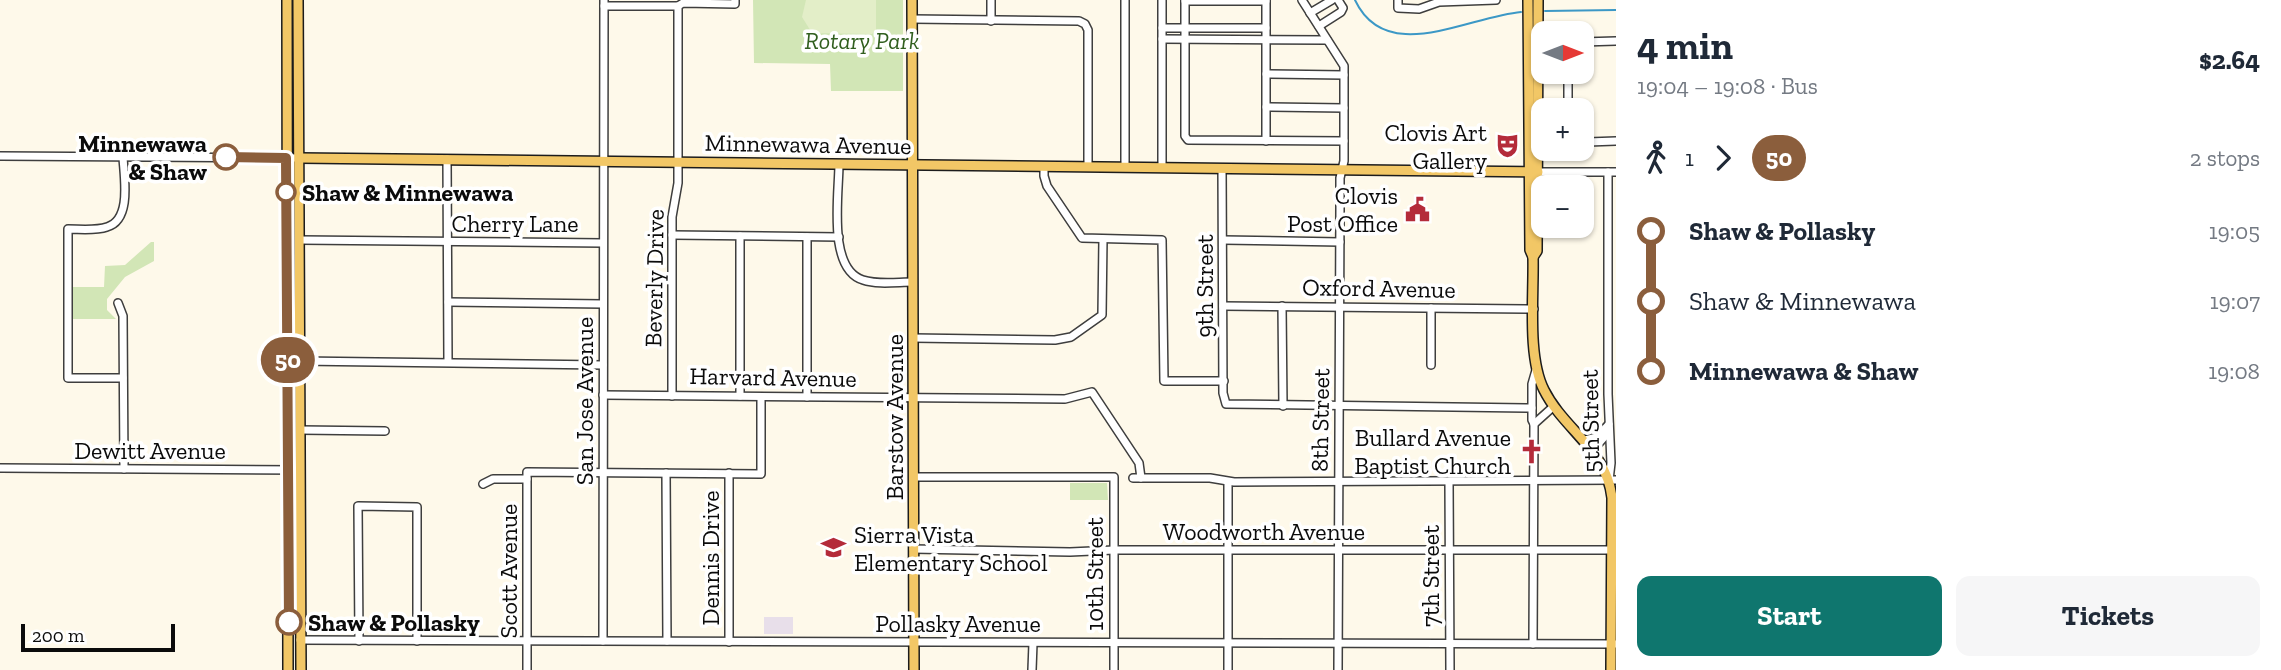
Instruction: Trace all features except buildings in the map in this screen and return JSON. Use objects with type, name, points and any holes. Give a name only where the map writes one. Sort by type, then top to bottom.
[{"type":"main road","points":[[298,0],[301,670]]},
{"type":"main road","name":"Barstow Avenue","points":[[912,0],[914,670]]},
{"type":"main road","points":[[1529,0],[1531,21]]},
{"type":"main road","points":[[1529,0],[1528,93],[1537,251],[1533,257],[1536,370],[1545,393],[1593,450],[1612,480]]},
{"type":"main road","points":[[1538,0],[1540,21]]},
{"type":"main road","points":[[287,1],[293,8],[294,60],[299,68]]},
{"type":"main road","points":[[287,1],[288,670]]},
{"type":"main road","points":[[1528,93],[1532,98]]},
{"type":"main road","name":"Minnewawa Avenue","points":[[300,158],[1534,172]]},
{"type":"main road","points":[[1534,172],[1535,161]]},
{"type":"main road","points":[[288,335],[293,340],[294,359],[300,361]]},
{"type":"main road","points":[[288,365],[294,370],[294,401],[300,430]]},
{"type":"main road","name":"5th Street","points":[[1612,480],[1612,670]]},
{"type":"main road","points":[[289,583],[294,588],[294,637],[300,640]]},
{"type":"main road","points":[[289,641],[294,646],[295,670]]},
{"type":"street","points":[[604,3],[678,6],[682,3],[735,4],[735,0]]},
{"type":"street","points":[[990,0],[990,21]]},
{"type":"street","points":[[1125,0],[1125,167]]},
{"type":"street","points":[[1162,0],[1162,168]]},
{"type":"street","points":[[1266,141],[1266,1],[1185,0],[1185,136],[1188,140],[1266,141],[1344,141]]},
{"type":"street","points":[[1266,74],[1344,75],[1344,66],[1302,0]]},
{"type":"street","points":[[1310,13],[1332,0]]},
{"type":"street","points":[[1318,26],[1341,12],[1343,8],[1338,0]]},
{"type":"street","points":[[1398,0],[1398,8],[1419,9],[1438,2],[1496,0]]},
{"type":"street","name":"San Jose Avenue","points":[[603,641],[604,3]]},
{"type":"street","name":"Beverly Drive","points":[[672,396],[671,217],[678,183],[678,6]]},
{"type":"street","points":[[912,19],[1085,24],[1088,30],[1087,167]]},
{"type":"street","points":[[1162,28],[1266,28]]},
{"type":"street","points":[[1162,39],[1327,40]]},
{"type":"street","points":[[1594,42],[1616,41]]},
{"type":"street","name":"8th Street","points":[[1338,670],[1340,242],[1344,75]]},
{"type":"street","points":[[1266,107],[1344,108]]},
{"type":"street","points":[[1594,142],[1616,141]]},
{"type":"street","points":[[0,150],[16,156]]},
{"type":"street","name":"Minnewawa Avenue","points":[[0,156],[300,158]]},
{"type":"street","points":[[123,157],[122,215],[115,224],[103,228],[68,229],[68,378],[123,378]]},
{"type":"street","points":[[446,159],[448,362]]},
{"type":"street","points":[[839,164],[839,237],[843,262],[856,277],[866,281],[913,282]]},
{"type":"street","points":[[1044,166],[1047,186],[1082,238],[1162,240],[1164,381],[1224,382]]},
{"type":"street","name":"9th Street","points":[[1222,169],[1226,404],[1283,405]]},
{"type":"street","name":"Minnewawa Avenue","points":[[1534,172],[1612,172]]},
{"type":"street","name":"5th Street","points":[[1612,172],[1612,394],[1609,423],[1612,480]]},
{"type":"street","points":[[672,235],[839,237]]},
{"type":"street","points":[[740,236],[740,396]]},
{"type":"street","points":[[807,237],[807,397]]},
{"type":"street","points":[[913,338],[1055,340],[1070,337],[1102,315],[1103,239]]},
{"type":"street","name":"Cherry Lane","points":[[300,240],[603,243]]},
{"type":"street","points":[[1223,240],[1340,242]]},
{"type":"street","points":[[448,302],[603,304]]},
{"type":"street","points":[[118,303],[123,316],[124,469]]},
{"type":"street","name":"Oxford Avenue","points":[[1223,306],[1534,309]]},
{"type":"street","points":[[1282,306],[1283,405],[1532,408]]},
{"type":"street","points":[[1431,308],[1431,365]]},
{"type":"street","points":[[300,361],[603,365]]},
{"type":"street","points":[[1534,644],[1532,384],[1536,370]]},
{"type":"street","name":"Harvard Avenue","points":[[603,395],[1065,400],[1092,392],[1139,463],[1137,478],[1210,478],[1228,482]]},
{"type":"street","points":[[482,484],[493,479],[603,473],[761,474],[761,397]]},
{"type":"street","points":[[1534,424],[1554,406]]},
{"type":"street","points":[[1585,440],[1597,437],[1609,423]]},
{"type":"street","points":[[1593,450],[1608,433],[1609,423]]},
{"type":"street","points":[[300,430],[385,431]]},
{"type":"street","name":"Dewitt Avenue","points":[[0,468],[300,470]]},
{"type":"street","points":[[666,473],[667,642]]},
{"type":"street","name":"Dennis Drive","points":[[729,474],[729,642]]},
{"type":"street","name":"Scott Avenue","points":[[527,476],[527,670]]},
{"type":"street","name":"10th Street","points":[[913,477],[1114,477],[1114,670]]},
{"type":"street","points":[[1228,670],[1228,482],[1612,480]]},
{"type":"street","name":"7th Street","points":[[1449,482],[1450,670]]},
{"type":"street","points":[[359,640],[358,506],[417,507],[417,641]]},
{"type":"street","name":"Woodworth Avenue","points":[[913,549],[1070,552],[1614,550]]},
{"type":"street","name":"Pollasky Avenue","points":[[300,640],[1614,644]]},
{"type":"street","points":[[1032,670],[1033,643]]},
{"type":"shaded area","points":[[764,617],[793,617],[793,634],[764,634]]},
{"type":"green space","name":"Rotary Park","points":[[753,0],[903,0],[903,91],[831,91],[830,64],[754,63]]},
{"type":"green space","points":[[806,0],[876,0],[876,30],[872,34],[812,33],[802,17]]},
{"type":"green space","points":[[154,242],[154,261],[125,277],[107,299],[107,310],[116,319],[73,319],[73,287],[104,287],[105,266],[125,265]]},
{"type":"green space","points":[[1070,483],[1107,483],[1108,500],[1070,500]]},
{"type":"waterway","points":[[1355,0],[1369,20],[1386,30],[1407,34],[1429,33],[1521,12]]},
{"type":"waterway","points":[[1545,11],[1616,10]]},
{"type":"bus line","name":"50","points":[[226,157],[286,158],[289,622]]},
{"type":"place","name":"Clovis Art Gallery","points":[[1507,146]]},
{"type":"place","name":"Minnewawa & Shaw","points":[[226,157]]},
{"type":"place","name":"Shaw & Minnewawa","points":[[286,192]]},
{"type":"place","name":"Clovis Post Office","points":[[1418,209]]},
{"type":"place","name":"Bullard Avenue Baptist Church","points":[[1531,451]]},
{"type":"place","name":"Sierra Vista Elementary School","points":[[834,548]]},
{"type":"place","name":"Shaw & Pollasky","points":[[289,622]]}]
